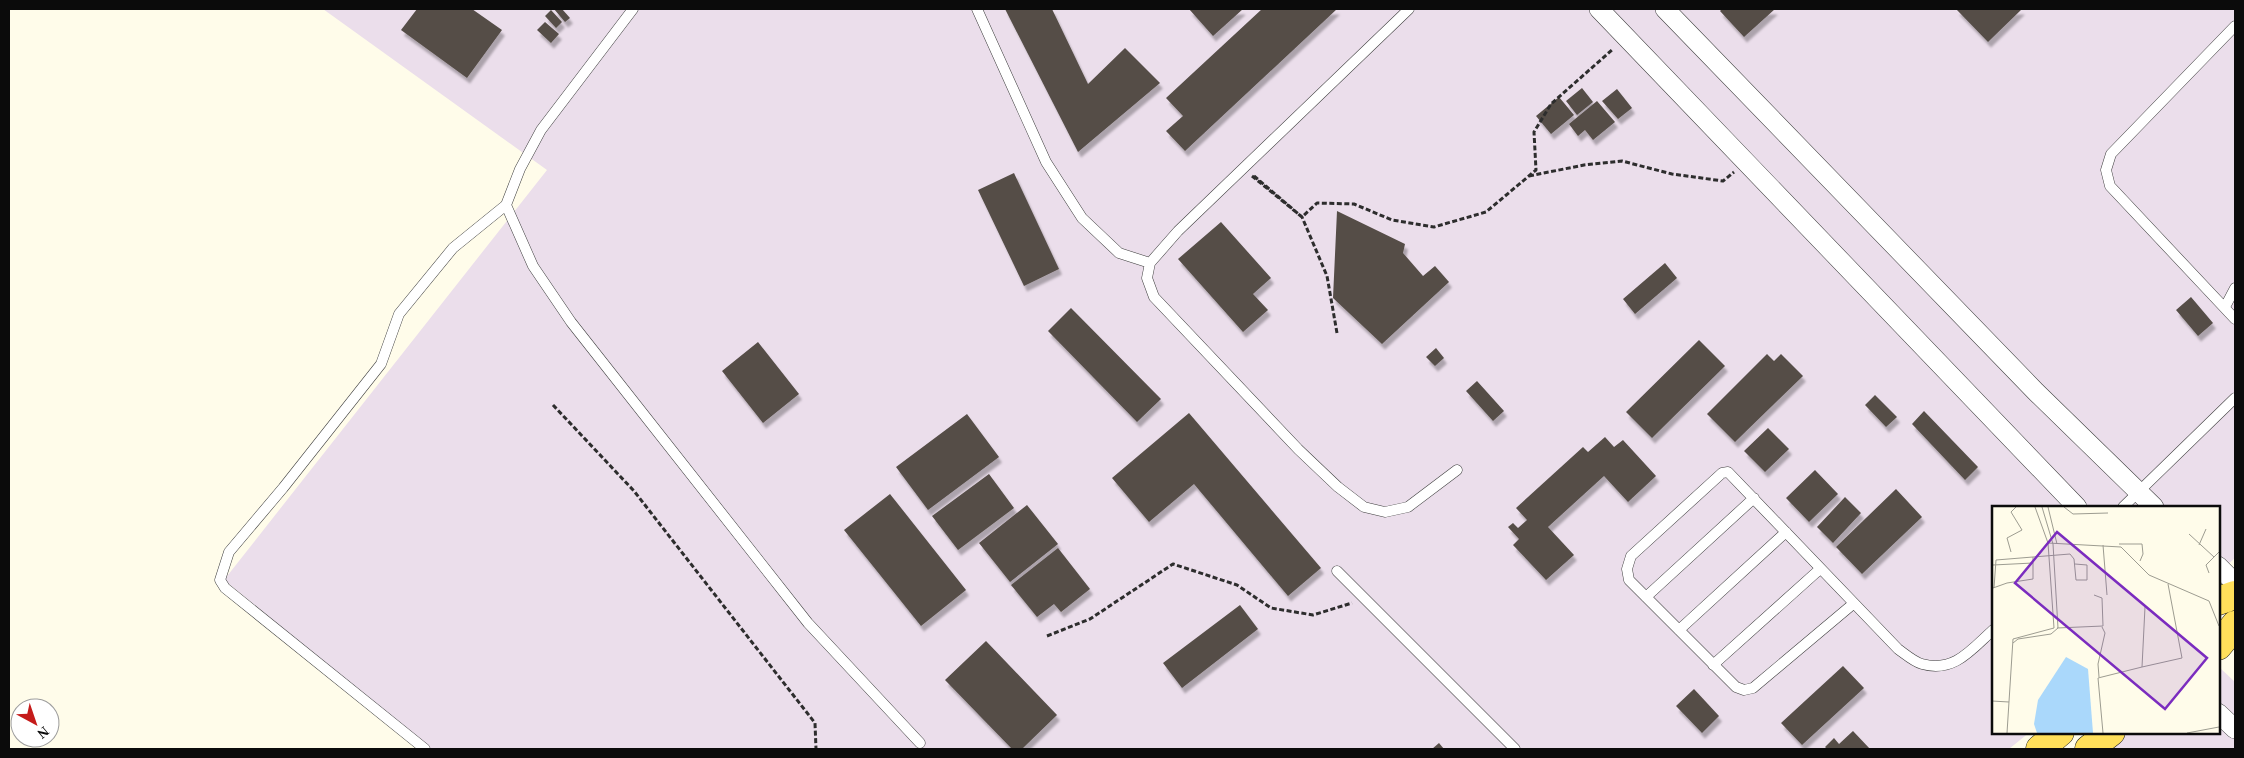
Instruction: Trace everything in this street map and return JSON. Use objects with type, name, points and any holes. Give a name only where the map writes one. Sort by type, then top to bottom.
[{"type":"main road","points":[[2219,602],[2235,596]]},
{"type":"main road","points":[[2040,749],[2059,733]]},
{"type":"main road","points":[[2089,749],[2110,733]]},
{"type":"street","points":[[1599,9],[2076,506]]},
{"type":"street","points":[[1665,9],[2036,392],[2153,506]]},
{"type":"street","points":[[2219,567],[2235,583]]},
{"type":"street","points":[[2219,715],[2235,729]]},
{"type":"lane","points":[[425,749],[225,588],[220,580],[221,573],[229,552],[283,488],[381,364],[399,314],[453,248],[506,205],[520,169],[541,130],[633,9]]},
{"type":"lane","points":[[977,9],[1046,162],[1082,218],[1119,253],[1150,263]]},
{"type":"lane","points":[[1409,9],[1178,231],[1150,263],[1147,278],[1154,297],[1298,449],[1338,487],[1364,507],[1385,512],[1408,507],[1457,470]]},
{"type":"lane","points":[[2235,26],[2111,154],[2106,170],[2110,186],[2235,319]]},
{"type":"lane","points":[[506,205],[533,266],[571,322],[808,623],[920,743]]},
{"type":"lane","points":[[2225,307],[2235,288]]},
{"type":"lane","points":[[2125,506],[2235,398]]},
{"type":"lane","points":[[1853,604],[1748,690],[1736,686],[1646,597],[1627,576],[1627,562],[1631,556],[1722,473],[1728,472],[1898,649],[1921,664],[1944,667],[1964,657],[1992,631]]},
{"type":"lane","points":[[1646,597],[1754,498]]},
{"type":"lane","points":[[1678,630],[1786,532]]},
{"type":"lane","points":[[1713,664],[1820,568]]},
{"type":"lane","points":[[1336,571],[1515,749]]},
{"type":"path","points":[[1302,217],[1316,203],[1354,204],[1392,220],[1434,227],[1486,212],[1536,170],[1534,132],[1551,104],[1627,37]]},
{"type":"path","points":[[1528,176],[1584,165],[1622,162],[1672,174],[1723,181],[1746,161]]},
{"type":"path","points":[[1244,168],[1267,190],[1302,217],[1328,276],[1336,333]]},
{"type":"path","points":[[553,405],[634,491],[815,723],[816,749]]},
{"type":"path","points":[[1047,636],[1090,620],[1173,564],[1237,585],[1271,608],[1313,615],[1365,600]]},
{"type":"shaded area","points":[[323,9],[2235,9],[2235,558],[2219,572],[2219,506],[1992,506],[1992,733],[2029,733],[2009,749],[430,749],[224,580],[547,170]]},
{"type":"shaded area","points":[[2219,667],[2235,682],[2235,749],[2093,749],[2113,733],[2219,733]]},
{"type":"building","points":[[417,9],[472,9],[502,30],[467,78],[401,30]]},
{"type":"building","points":[[554,9],[562,9],[570,18],[565,22]]},
{"type":"building","points":[[1005,9],[1052,9],[1088,84],[1125,48],[1160,83],[1078,152]]},
{"type":"building","points":[[1189,9],[1243,9],[1213,36]]},
{"type":"building","points":[[1262,9],[1337,9],[1185,151],[1166,131],[1183,116],[1166,98]]},
{"type":"building","points":[[1722,9],[1775,9],[1744,37],[1720,11]]},
{"type":"building","points":[[1956,9],[2022,9],[1988,42]]},
{"type":"building","points":[[551,10],[562,22],[556,28],[545,16]]},
{"type":"building","points":[[545,22],[559,34],[551,43],[537,30]]},
{"type":"building","points":[[1582,88],[1593,102],[1577,115],[1566,101]]},
{"type":"building","points":[[1617,89],[1632,108],[1618,119],[1602,101]]},
{"type":"building","points":[[1559,97],[1574,115],[1551,134],[1536,116]]},
{"type":"building","points":[[1597,101],[1615,122],[1593,140],[1585,130],[1578,136],[1569,124]]},
{"type":"building","points":[[1014,173],[1059,269],[1024,286],[978,190]]},
{"type":"building","points":[[1337,211],[1405,244],[1403,253],[1423,276],[1435,266],[1449,282],[1382,344],[1333,298]]},
{"type":"building","points":[[1221,222],[1271,278],[1253,294],[1268,310],[1243,332],[1178,259]]},
{"type":"building","points":[[1665,263],[1677,278],[1635,314],[1623,299]]},
{"type":"building","points":[[2191,297],[2213,323],[2198,336],[2176,310]]},
{"type":"building","points":[[1071,308],[1161,399],[1137,422],[1048,331]]},
{"type":"building","points":[[1699,340],[1725,366],[1652,438],[1626,412]]},
{"type":"building","points":[[758,342],[799,394],[763,423],[722,371]]},
{"type":"building","points":[[1436,348],[1444,358],[1435,366],[1426,357]]},
{"type":"building","points":[[1767,354],[1774,361],[1781,354],[1803,376],[1735,442],[1707,414]]},
{"type":"building","points":[[1477,381],[1504,411],[1493,421],[1466,391]]},
{"type":"building","points":[[1875,395],[1897,417],[1886,427],[1865,405]]},
{"type":"building","points":[[1924,411],[1978,467],[1965,480],[1912,424]]},
{"type":"building","points":[[1189,413],[1321,568],[1288,596],[1194,484],[1149,522],[1112,478]]},
{"type":"building","points":[[967,414],[999,457],[928,510],[896,467]]},
{"type":"building","points":[[1768,428],[1789,449],[1765,472],[1744,451]]},
{"type":"building","points":[[1605,437],[1614,447],[1623,440],[1656,476],[1628,502],[1604,476],[1548,527],[1574,555],[1546,580],[1513,545],[1519,539],[1508,527],[1513,523],[1518,528],[1527,520],[1516,508],[1583,447],[1588,452]]},
{"type":"building","points":[[1815,470],[1838,494],[1809,522],[1786,498]]},
{"type":"building","points":[[989,474],[1014,508],[958,550],[932,516]]},
{"type":"building","points":[[1896,489],[1922,517],[1862,574],[1836,547]]},
{"type":"building","points":[[890,494],[966,590],[921,626],[844,530]]},
{"type":"building","points":[[1845,497],[1861,513],[1833,543],[1817,527]]},
{"type":"building","points":[[1027,505],[1058,544],[1010,582],[979,543]]},
{"type":"building","points":[[1058,548],[1090,589],[1061,612],[1054,604],[1037,617],[1011,585]]},
{"type":"building","points":[[1240,605],[1258,629],[1182,688],[1163,663]]},
{"type":"building","points":[[986,641],[1057,715],[1022,749],[1012,749],[945,680]]},
{"type":"building","points":[[1843,666],[1864,688],[1802,745],[1781,723]]},
{"type":"building","points":[[1694,689],[1719,716],[1702,733],[1676,706]]},
{"type":"building","points":[[1853,731],[1870,749],[1827,749],[1825,747],[1834,738],[1839,744]]},
{"type":"building","points":[[1439,743],[1444,749],[1432,749]]}]
